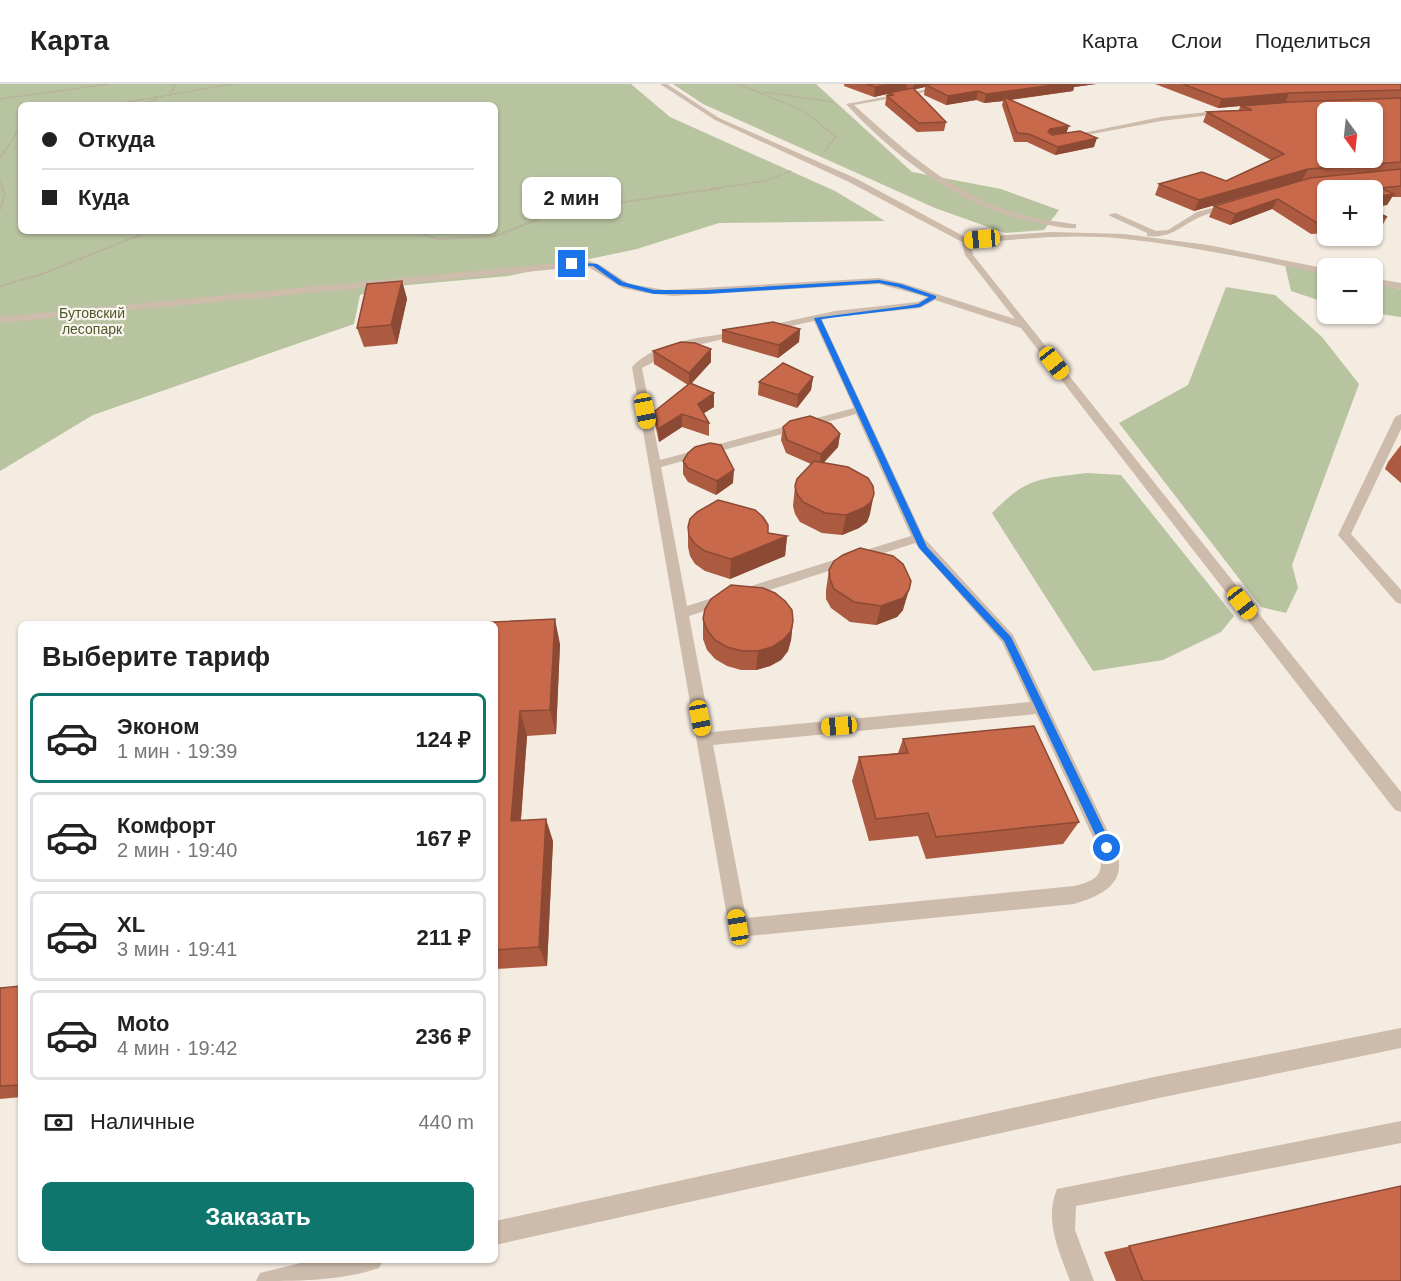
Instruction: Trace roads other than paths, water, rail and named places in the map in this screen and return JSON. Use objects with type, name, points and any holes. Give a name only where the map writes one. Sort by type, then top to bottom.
[{"type":"street","points":[[663,84],[717,119],[852,180],[966,241],[1060,234],[1124,236],[1208,248],[1317,270]]},
{"type":"street","points":[[967,84],[849,104],[911,161],[987,206],[1037,221],[1158,235],[1170,232],[1200,214],[1234,204]]},
{"type":"street","points":[[1062,138],[1170,118],[1234,111]]},
{"type":"street","points":[[1112,215],[1158,235]]},
{"type":"street","points":[[966,241],[969,255],[1401,806]]},
{"type":"street","points":[[0,320],[580,264],[595,265],[621,284],[654,292],[706,292],[879,281],[899,285],[1025,326]]},
{"type":"street","points":[[1383,283],[1401,286]]},
{"type":"street","points":[[817,318],[918,538],[924,548],[1008,639],[1111,859],[1111,872],[1107,880],[1090,891],[1074,895],[738,927],[638,367],[644,361],[672,348],[817,318],[906,308],[920,305],[933,297]]},
{"type":"street","points":[[656,465],[860,410]]},
{"type":"street","points":[[1401,417],[1344,535],[1401,599]]},
{"type":"street","points":[[681,613],[918,538]]},
{"type":"street","points":[[704,739],[1040,707]]},
{"type":"street","points":[[498,1232],[1159,1087],[1401,1038]]},
{"type":"street","points":[[1082,1281],[1064,1230],[1065,1197],[1401,1132]]},
{"type":"street","points":[[268,1281],[356,1263]]},
{"type":"park label","name":"Бутовский лесопарк","points":[[92,322]]}]
